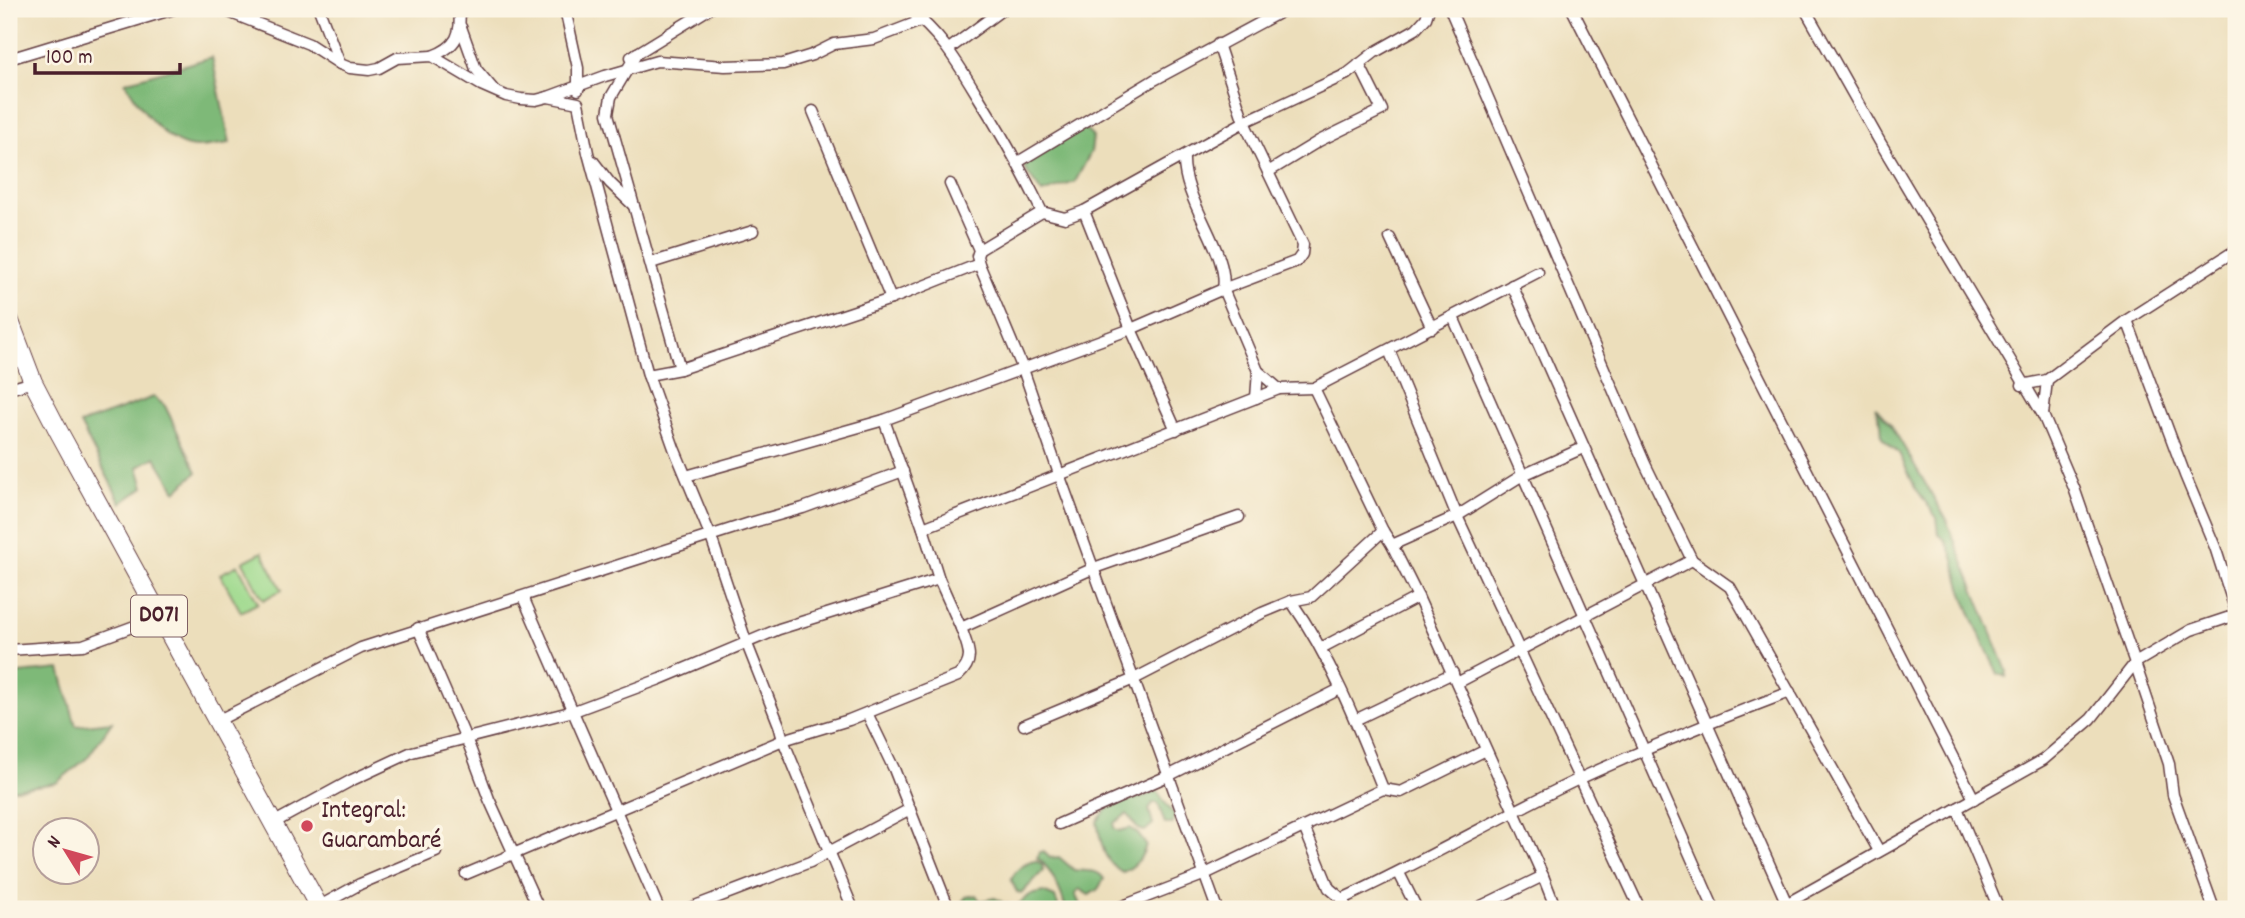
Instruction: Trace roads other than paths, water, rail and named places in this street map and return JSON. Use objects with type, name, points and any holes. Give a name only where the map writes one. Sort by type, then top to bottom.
[{"type":"main road","name":"D071","points":[[9,319],[33,382],[319,908]]},
{"type":"street","points":[[9,59],[174,9]]},
{"type":"street","points":[[221,9],[309,44],[340,64],[369,70],[379,68],[397,58],[432,57],[443,52],[454,42],[461,27]]},
{"type":"street","points":[[319,9],[340,64]]},
{"type":"street","points":[[459,9],[461,27],[476,69],[495,91]]},
{"type":"street","points":[[565,9],[578,68],[578,103],[588,153],[648,375],[711,537],[783,740],[853,909]]},
{"type":"street","points":[[606,75],[709,9]]},
{"type":"street","points":[[908,9],[923,20],[949,50],[1018,162],[1042,212]]},
{"type":"street","points":[[949,50],[1003,9]]},
{"type":"street","points":[[1018,162],[1154,80],[1286,9]]},
{"type":"street","points":[[1217,909],[1023,369],[977,256],[979,250],[1042,212],[1065,218],[1084,211],[1244,122],[1347,74],[1375,52],[1416,29],[1426,18],[1429,9]]},
{"type":"street","points":[[1450,9],[1634,438],[1692,560],[1730,587],[1879,851]]},
{"type":"street","points":[[1572,9],[1974,799]]},
{"type":"street","points":[[1805,9],[1880,142],[1994,332],[2022,384],[2043,415],[2074,488],[2135,663],[2169,764],[2173,796],[2214,909]]},
{"type":"street","points":[[432,57],[495,91],[522,100],[537,100],[606,75],[657,61],[725,66],[783,64],[834,44],[874,39],[923,20]]},
{"type":"street","points":[[686,476],[884,419],[1131,329],[1223,289],[1297,261],[1302,254],[1303,245],[1244,122],[1218,44]]},
{"type":"street","points":[[637,53],[611,97],[608,114],[680,369]]},
{"type":"street","points":[[1268,172],[1319,141],[1382,110],[1359,64]]},
{"type":"street","points":[[548,97],[578,103]]},
{"type":"street","points":[[813,111],[891,299]]},
{"type":"street","points":[[588,153],[606,178],[636,208]]},
{"type":"street","points":[[1184,157],[1185,178],[1216,252],[1224,276],[1223,289],[1258,371],[1279,389]]},
{"type":"street","points":[[950,184],[979,250]]},
{"type":"street","points":[[1084,211],[1131,329],[1176,430]]},
{"type":"street","points":[[651,263],[753,231]]},
{"type":"street","points":[[1390,238],[1432,328]]},
{"type":"street","points":[[2022,384],[2047,380],[2127,320],[2236,250]]},
{"type":"street","points":[[648,375],[680,369],[891,299],[979,264]]},
{"type":"street","points":[[923,528],[1279,389],[1314,388],[1538,272]]},
{"type":"street","points":[[1513,285],[1583,448],[1791,905],[1879,851],[2043,760],[2091,719],[2135,663],[2191,631],[2236,614],[2215,547],[2127,320]]},
{"type":"street","points":[[1453,317],[1714,909]]},
{"type":"street","points":[[1389,350],[1457,516],[1640,909]]},
{"type":"street","points":[[1256,398],[1258,371]]},
{"type":"street","points":[[2043,415],[2047,380]]},
{"type":"street","points":[[9,389],[33,382]]},
{"type":"street","points":[[1314,388],[1418,597],[1556,909]]},
{"type":"street","points":[[466,874],[783,740],[867,713],[958,676],[967,669],[971,658],[939,579],[884,419]]},
{"type":"street","points":[[1392,545],[1457,516],[1521,476],[1583,448]]},
{"type":"street","points":[[217,721],[361,648],[750,523],[790,513],[903,471]]},
{"type":"street","points":[[961,628],[1094,568],[1239,517]]},
{"type":"street","points":[[1024,725],[1134,679],[1291,601],[1311,597],[1383,531]]},
{"type":"street","points":[[1355,720],[1519,650],[1692,560]]},
{"type":"street","points":[[273,824],[352,780],[412,752],[574,711],[779,629],[939,579]]},
{"type":"street","points":[[523,597],[659,909]]},
{"type":"street","points":[[1321,648],[1418,597]]},
{"type":"street","points":[[1291,601],[1321,648],[1355,720],[1383,789]]},
{"type":"street","points":[[9,650],[83,645],[159,617]]},
{"type":"street","points":[[418,628],[466,737],[489,799],[539,909]]},
{"type":"street","points":[[1059,824],[1170,775],[1339,689]]},
{"type":"street","points":[[1304,827],[1329,888],[1344,904],[1578,779],[1708,723],[1790,692]]},
{"type":"street","points":[[867,713],[910,809],[949,909]]},
{"type":"street","points":[[1115,909],[1203,875],[1383,789],[1401,792],[1486,750]]},
{"type":"street","points":[[1957,808],[1999,909]]},
{"type":"street","points":[[687,909],[830,852],[910,809]]},
{"type":"street","points":[[319,908],[360,884],[436,852]]},
{"type":"street","points":[[1399,873],[1417,909]]},
{"type":"street","points":[[1475,909],[1543,876]]},
{"type":"place","name":"Integral: Guarambaré","points":[[307,826]]}]
